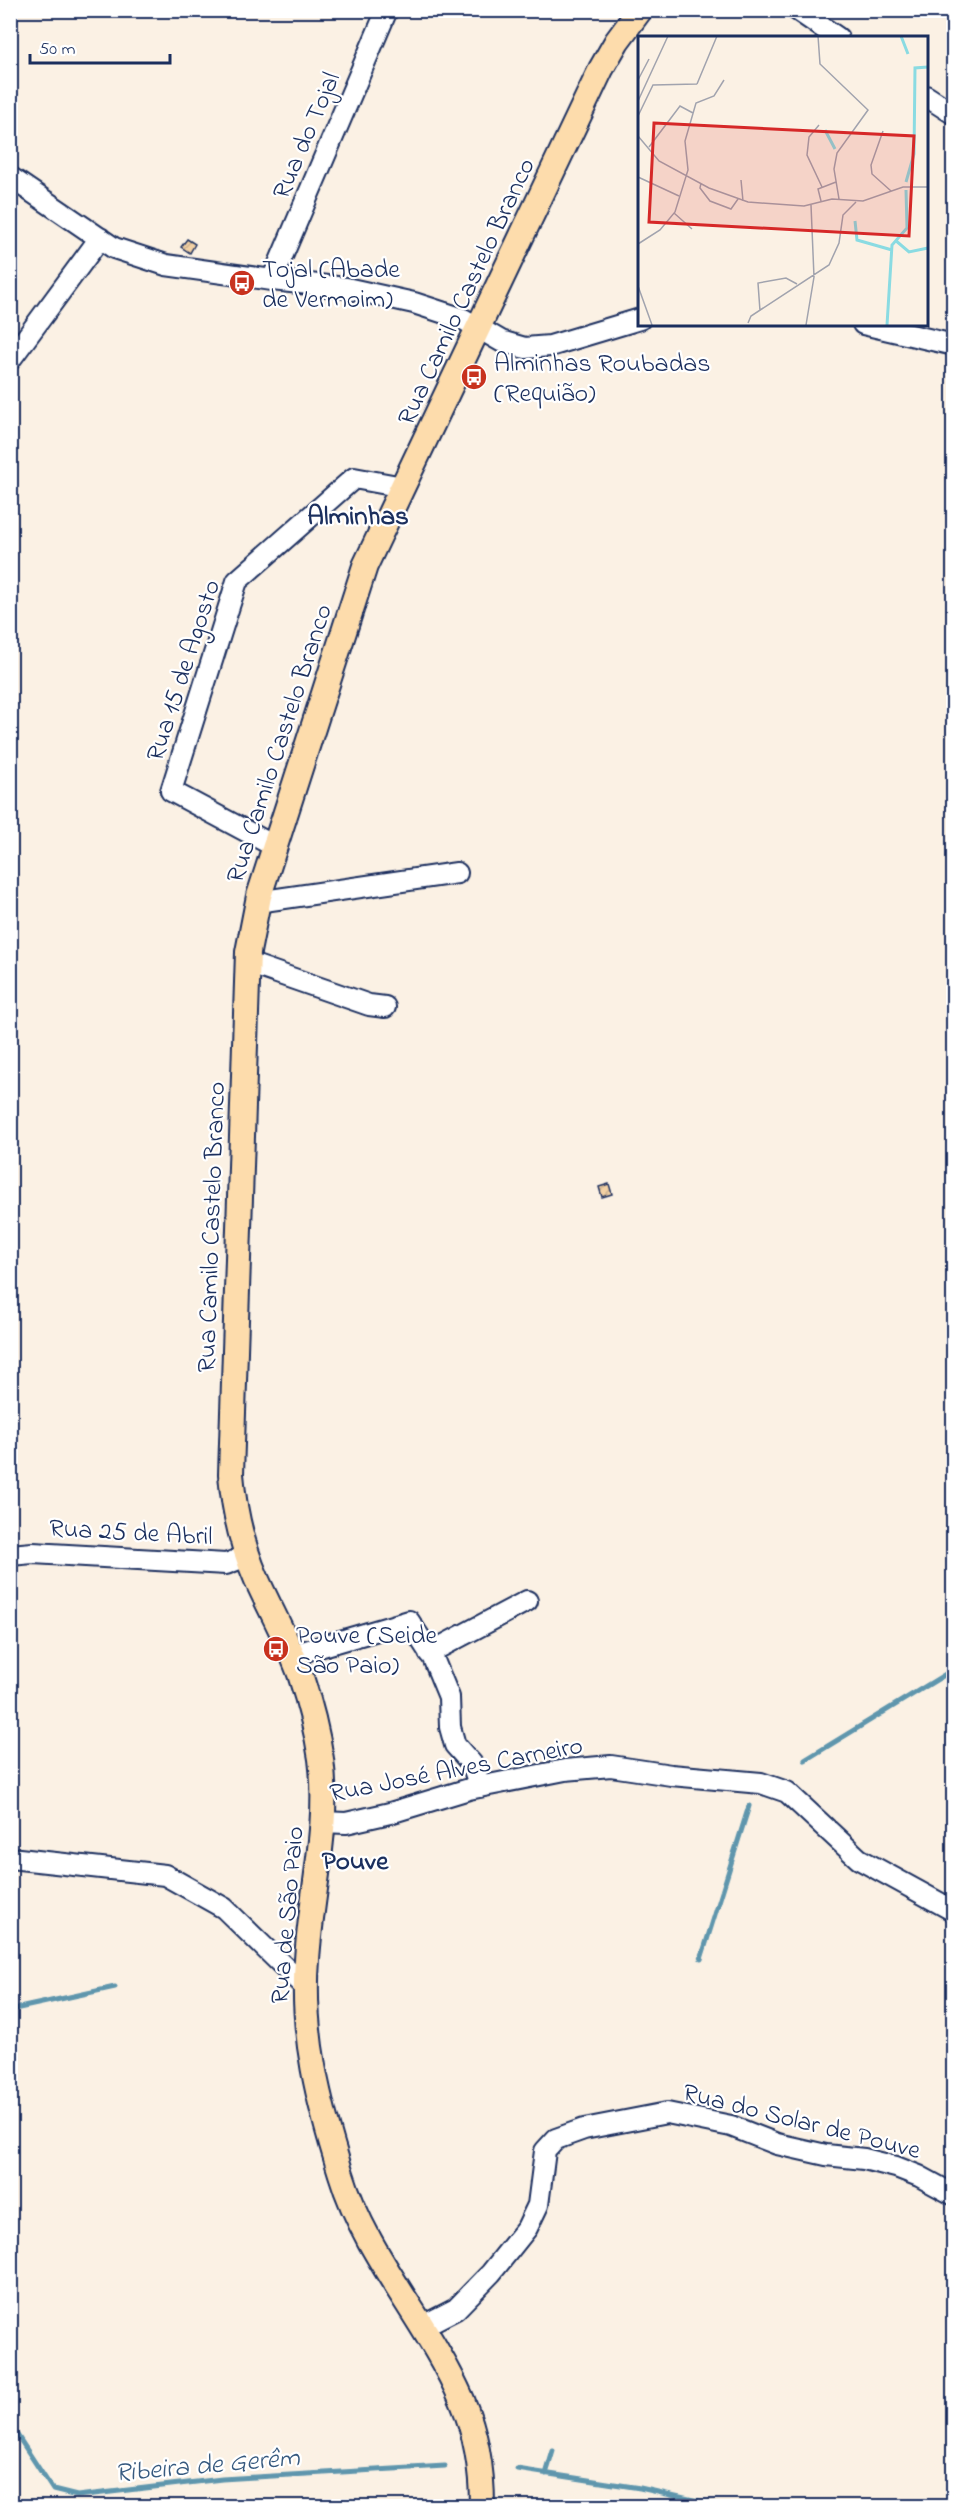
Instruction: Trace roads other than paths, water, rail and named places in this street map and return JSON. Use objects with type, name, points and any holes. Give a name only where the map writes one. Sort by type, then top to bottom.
[{"type":"main road","name":"Rua Camilo Castelo Branco","points":[[247,1556],[232,1491],[230,1458],[248,963],[250,933],[257,902],[365,566],[601,69],[616,41],[640,10]]},
{"type":"main road","name":"Rua de São Paio","points":[[247,1556],[292,1655],[315,1727],[324,1793],[305,1987],[307,2036],[311,2062],[341,2174],[370,2243],[454,2382],[470,2421],[479,2460],[482,2506]]},
{"type":"street","name":"Rua do Tojal","points":[[272,280],[387,10]]},
{"type":"street","points":[[797,10],[835,36]]},
{"type":"street","points":[[928,97],[954,114]]},
{"type":"street","points":[[10,177],[114,248],[166,265],[346,288],[414,303],[463,319],[501,341],[525,348],[550,346],[638,320]]},
{"type":"street","points":[[10,360],[100,238]]},
{"type":"street","points":[[872,326],[954,345]]},
{"type":"street","name":"Rua 15 de Agosto","points":[[274,846],[171,791],[237,581],[354,478],[403,487]]},
{"type":"street","points":[[257,902],[457,873]]},
{"type":"street","points":[[248,963],[369,1005],[385,1007]]},
{"type":"street","name":"Rua 25 de Abril","points":[[10,1555],[33,1553],[226,1564],[247,1556]]},
{"type":"street","points":[[429,1653],[526,1601]]},
{"type":"street","points":[[292,1655],[409,1621],[429,1653],[449,1697],[450,1727],[455,1745],[472,1764],[480,1786]]},
{"type":"street","name":"Rua José Alves Carneiro","points":[[322,1822],[346,1823],[390,1813],[480,1786],[565,1770],[611,1766],[671,1775],[761,1783],[786,1792],[859,1859],[954,1911]]},
{"type":"street","points":[[10,1857],[165,1875],[224,1908],[305,1987]]},
{"type":"street","name":"Rua do Solar de Pouve","points":[[421,2327],[456,2308],[491,2273],[527,2228],[538,2205],[545,2151],[556,2139],[584,2129],[667,2113],[731,2126],[777,2144],[896,2167],[920,2176],[954,2195]]},
{"type":"waterway","points":[[805,1760],[954,1669]]},
{"type":"waterway","points":[[701,1959],[749,1806]]},
{"type":"waterway","points":[[10,2010],[115,1987]]},
{"type":"waterway","name":"Ribeira de Gerêm","points":[[10,2424],[53,2490],[77,2496],[222,2479],[445,2466]]},
{"type":"waterway","points":[[546,2474],[553,2451]]},
{"type":"waterway","name":"Ribeira de Gerêm","points":[[517,2469],[640,2488],[720,2506]]},
{"type":"waterway","name":"Ribeira de Gerêm","points":[[940,2506],[954,2506]]},
{"type":"place","name":"Tojal (Abade de Vermoim)","points":[[242,283]]},
{"type":"place","name":"Alminhas Roubadas (Requião)","points":[[474,377]]},
{"type":"place","name":"Pouve (Seide São Paio)","points":[[276,1649]]},
{"type":"district","name":"Alminhas","points":[[358,515]]},
{"type":"district","name":"Pouve","points":[[355,1860]]}]
